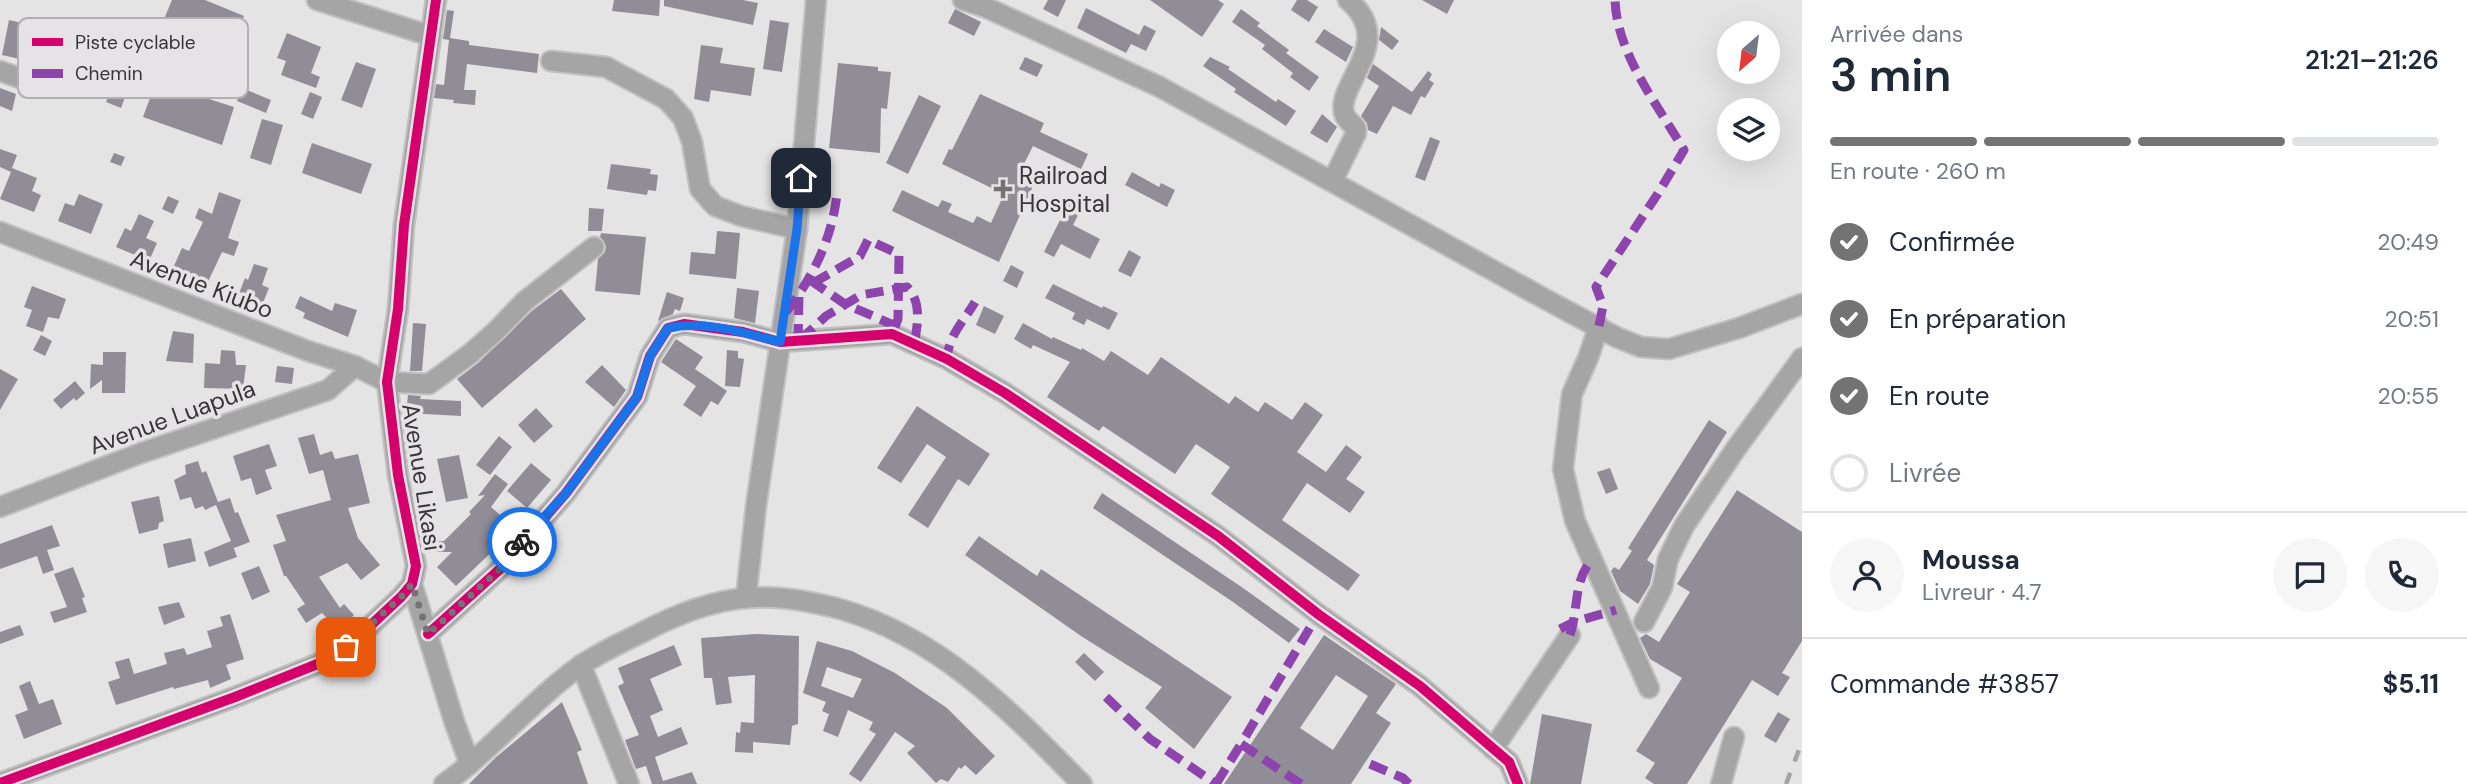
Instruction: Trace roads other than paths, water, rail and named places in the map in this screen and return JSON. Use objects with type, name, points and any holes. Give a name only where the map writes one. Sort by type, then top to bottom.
[{"type":"street","points":[[317,0],[431,36]]},
{"type":"street","name":"Avenue Likasi","points":[[0,783],[320,663],[357,638],[412,584],[416,566],[398,475],[387,382],[398,309],[404,225],[436,0]]},
{"type":"street","points":[[746,598],[751,541],[797,229],[816,0]]},
{"type":"street","points":[[964,0],[1160,87],[1545,299],[1599,326],[1616,338],[1641,347],[1669,349],[1739,328],[1802,304]]},
{"type":"street","points":[[1333,180],[1356,133],[1356,128],[1345,117],[1343,103],[1368,38],[1365,22],[1352,1]]},
{"type":"street","points":[[551,61],[606,67],[666,99],[683,118],[692,142],[700,189],[715,206],[741,216],[797,229]]},
{"type":"street","points":[[0,71],[18,77]]},
{"type":"street","name":"Avenue Kiubo","points":[[0,232],[308,351],[355,366],[387,382]]},
{"type":"street","points":[[387,382],[429,384],[470,354],[525,301],[594,247]]},
{"type":"street","points":[[428,634],[500,569],[566,493],[637,397],[650,356],[668,328],[684,324],[743,332],[780,342],[892,334],[958,366],[1056,426],[1218,536],[1318,614],[1420,686],[1509,762],[1518,784]]},
{"type":"street","points":[[1599,326],[1572,394],[1563,469],[1575,521],[1649,688]]},
{"type":"street","points":[[1644,622],[1662,588],[1668,559],[1684,526],[1802,358]]},
{"type":"street","name":"Avenue Luapula","points":[[0,507],[166,444],[328,390],[355,366]]},
{"type":"street","points":[[412,584],[470,764]]},
{"type":"street","points":[[444,784],[581,665],[685,612],[746,598],[822,604],[875,620],[901,632],[926,646],[987,692],[1082,784]]},
{"type":"street","points":[[1493,749],[1570,635]]},
{"type":"street","points":[[581,665],[629,784]]},
{"type":"street","points":[[1721,784],[1734,737]]},
{"type":"railway","points":[[1786,784],[1802,742]]},
{"type":"place","name":"Railroad Hospital","points":[[1003,189]]}]
